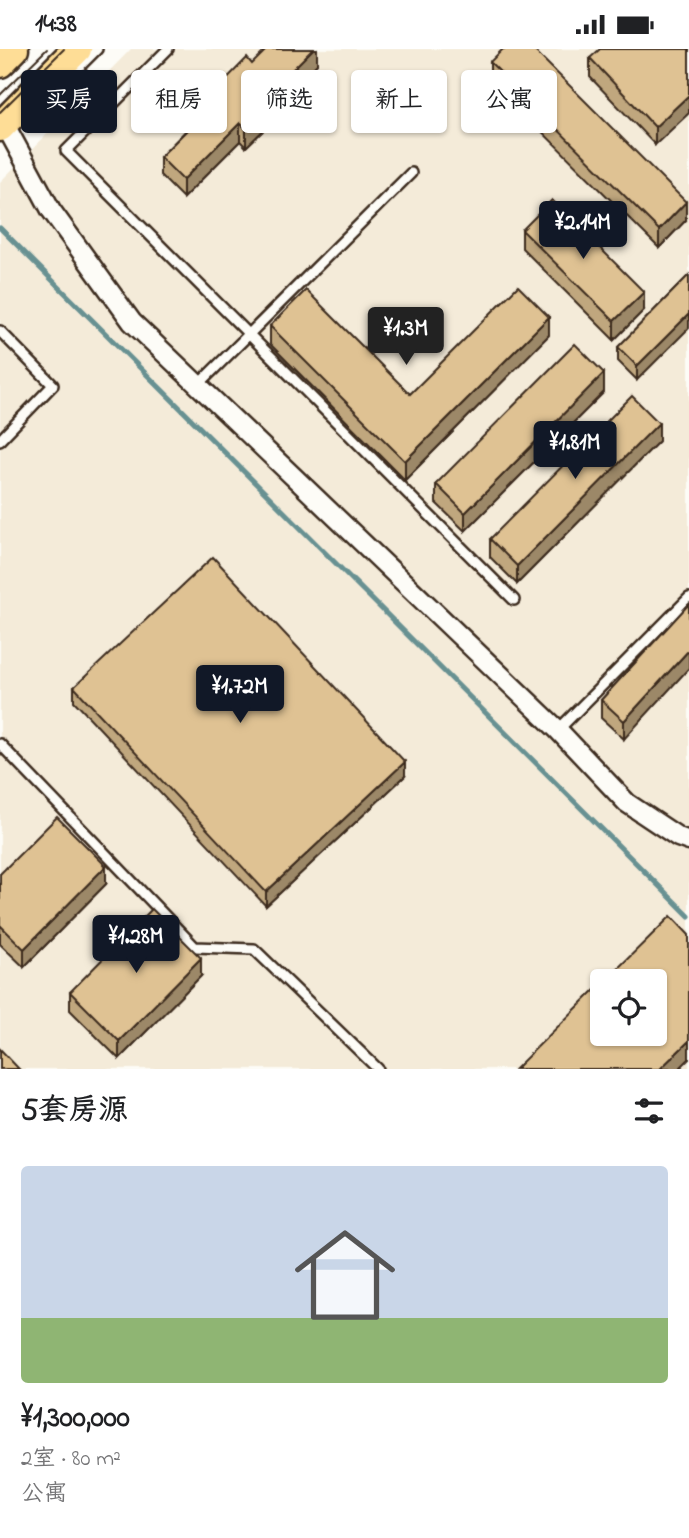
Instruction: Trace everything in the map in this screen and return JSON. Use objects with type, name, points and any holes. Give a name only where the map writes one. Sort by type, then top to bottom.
[{"type":"main road","points":[[0,63],[14,49]]},
{"type":"main road","points":[[7,131],[77,49]]},
{"type":"street","points":[[7,131],[51,210],[132,322],[558,730],[628,803],[678,837],[689,841]]},
{"type":"lane","points":[[76,70],[97,49]]},
{"type":"lane","points":[[168,49],[66,151],[514,600]]},
{"type":"lane","points":[[198,385],[411,173]]},
{"type":"lane","points":[[0,331],[53,385],[0,440]]},
{"type":"lane","points":[[558,730],[689,598]]},
{"type":"lane","points":[[0,744],[195,947],[254,949],[378,1069]]},
{"type":"shaded area","points":[[131,49],[689,49],[689,1069],[0,1069],[0,182],[48,133],[117,133],[117,70],[110,70]]},
{"type":"building","points":[[267,49],[313,49],[292,70],[241,70],[241,124],[183,180],[160,157],[184,133],[227,133],[227,78],[247,58],[252,64]]},
{"type":"building","points":[[503,49],[533,49],[554,70],[498,70],[490,62]]},
{"type":"building","points":[[600,49],[689,49],[689,95],[655,127],[590,58]]},
{"type":"building","points":[[557,73],[686,202],[659,230],[557,129]]},
{"type":"building","points":[[552,200],[644,292],[614,321],[522,230]]},
{"type":"building","points":[[689,275],[689,314],[637,366],[618,347]]},
{"type":"building","points":[[518,286],[549,317],[405,461],[270,326],[306,290],[410,394]]},
{"type":"building","points":[[575,344],[604,373],[465,513],[436,484]]},
{"type":"building","points":[[632,396],[659,423],[517,566],[490,539]]},
{"type":"building","points":[[213,557],[405,762],[266,892],[74,687]]},
{"type":"building","points":[[689,604],[689,650],[624,721],[601,700]]},
{"type":"building","points":[[57,817],[106,866],[24,949],[0,925],[0,874]]},
{"type":"building","points":[[152,909],[201,958],[119,1041],[70,992]]},
{"type":"building","points":[[671,916],[689,935],[689,1041],[660,1069],[515,1069],[590,995],[590,1046],[667,1046],[667,969],[617,969]]},
{"type":"building","points":[[0,1049],[19,1069],[0,1069]]},
{"type":"waterway","points":[[0,228],[689,916]]},
{"type":"tram line","points":[[0,95],[47,49]]},
{"type":"tram line","points":[[0,112],[64,49]]}]
